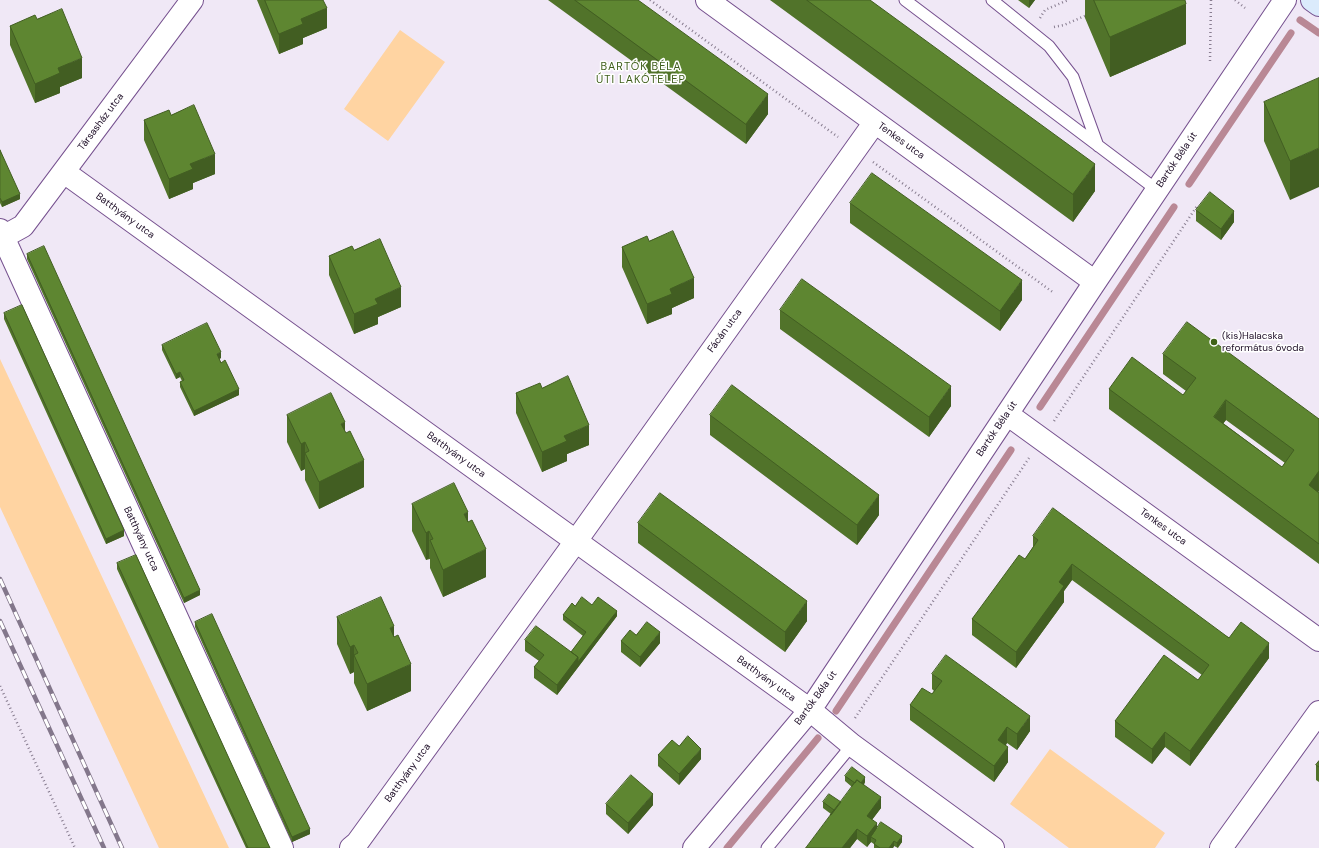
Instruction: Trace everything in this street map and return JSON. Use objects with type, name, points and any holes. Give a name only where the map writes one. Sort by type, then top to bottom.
[{"type":"main road","points":[[1312,0],[1319,5]]},
{"type":"street","name":"Társasház utca","points":[[2,234],[23,226],[192,0]]},
{"type":"street","name":"Tenkes utca","points":[[707,0],[1095,282]]},
{"type":"street","name":"Bartók Béla út","points":[[694,848],[810,710],[1285,0]]},
{"type":"street","name":"Fácán utca","points":[[576,541],[875,122]]},
{"type":"street","name":"Batthyány utca","points":[[64,172],[810,710],[852,745],[993,848]]},
{"type":"street","name":"Batthyány utca","points":[[2,234],[282,848]]},
{"type":"street","name":"Tenkes utca","points":[[1007,414],[1319,640]]},
{"type":"street","name":"Batthyány utca","points":[[351,848],[362,836],[576,541]]},
{"type":"street","points":[[1221,848],[1319,712]]},
{"type":"lane","points":[[905,0],[1157,190]]},
{"type":"lane","points":[[992,0],[1049,46],[1073,76],[1098,146]]},
{"type":"lane","points":[[767,848],[852,745]]},
{"type":"path","points":[[650,0],[1054,293]]},
{"type":"path","points":[[1032,32],[1045,10],[1068,0]]},
{"type":"path","points":[[1210,61],[1211,0]]},
{"type":"path","points":[[1235,0],[1245,8]]},
{"type":"path","points":[[1032,32],[1064,25],[1093,13]]},
{"type":"path","points":[[852,745],[852,723],[1197,206]]},
{"type":"path","points":[[0,686],[75,848]]},
{"type":"shaded area","points":[[400,30],[445,62],[388,141],[344,109]]},
{"type":"shaded area","points":[[0,359],[229,848],[159,848],[0,507]]},
{"type":"shaded area","points":[[1050,749],[1165,833],[1155,848],[1069,848],[1010,804]]},
{"type":"building","points":[[265,0],[323,0],[327,8],[301,19],[303,24],[279,34]]},
{"type":"building","points":[[575,0],[638,0],[768,94],[746,124]]},
{"type":"building","points":[[807,0],[870,0],[1095,164],[1073,194]]},
{"type":"building","points":[[1094,0],[1185,0],[1186,4],[1110,37]]},
{"type":"building","points":[[62,9],[82,58],[58,68],[60,73],[35,84],[10,26],[35,15],[37,19]]},
{"type":"building","points":[[1319,78],[1319,148],[1290,161],[1264,102]]},
{"type":"building","points":[[194,105],[215,154],[190,164],[193,169],[169,179],[144,120],[169,110],[171,115]]},
{"type":"building","points":[[0,150],[20,194],[2,202],[0,198]]},
{"type":"building","points":[[872,173],[1022,280],[1000,311],[850,203]]},
{"type":"building","points":[[1210,192],[1234,211],[1221,229],[1196,210]]},
{"type":"building","points":[[673,231],[694,278],[670,289],[672,294],[647,304],[622,247],[647,236],[649,241]]},
{"type":"building","points":[[380,239],[401,287],[375,299],[378,304],[354,314],[329,256],[352,246],[354,250]]},
{"type":"building","points":[[44,246],[200,590],[184,598],[27,254]]},
{"type":"building","points":[[802,279],[951,386],[929,417],[780,310]]},
{"type":"building","points":[[22,305],[124,530],[106,539],[4,313]]},
{"type":"building","points":[[1187,322],[1319,419],[1319,471],[1309,485],[1319,493],[1319,544],[1109,389],[1132,357],[1183,395],[1196,378],[1163,354]],"holes":[[[1226,400],[1294,450],[1282,467],[1214,417]]]},
{"type":"building","points":[[207,323],[221,352],[217,354],[221,363],[225,360],[239,389],[194,411],[180,382],[184,380],[180,372],[176,374],[162,345]]},
{"type":"building","points":[[568,376],[589,425],[564,436],[567,441],[542,452],[516,393],[540,383],[542,388]]},
{"type":"building","points":[[732,385],[879,495],[857,525],[710,415]]},
{"type":"building","points":[[331,393],[345,422],[341,424],[346,433],[350,431],[364,460],[319,482],[305,453],[309,451],[305,442],[301,444],[287,415]]},
{"type":"building","points":[[454,483],[468,512],[464,514],[468,522],[472,520],[486,549],[443,570],[430,540],[433,539],[429,531],[426,533],[412,504]]},
{"type":"building","points":[[660,493],[807,601],[785,632],[638,523]]},
{"type":"building","points":[[1053,508],[1229,638],[1241,622],[1269,643],[1190,751],[1165,732],[1152,749],[1115,721],[1164,655],[1198,680],[1209,665],[1072,564],[1059,582],[1064,586],[1016,652],[972,619],[1019,555],[1025,559],[1038,540],[1033,536]]},
{"type":"building","points":[[136,555],[270,848],[248,848],[117,563]]},
{"type":"building","points":[[381,597],[394,626],[390,628],[394,637],[398,635],[411,664],[367,684],[354,655],[358,653],[354,645],[350,647],[337,617]]},
{"type":"building","points":[[582,597],[592,605],[598,597],[617,611],[578,662],[578,657],[571,652],[586,632],[563,615],[572,603],[575,606]]},
{"type":"building","points":[[212,614],[310,829],[292,837],[195,622]]},
{"type":"building","points":[[647,622],[660,632],[640,657],[621,641],[630,630],[636,635]]},
{"type":"building","points":[[536,626],[578,657],[557,685],[534,667],[544,655],[525,640]]},
{"type":"building","points":[[946,655],[1030,716],[1017,734],[1007,727],[998,740],[1008,747],[994,766],[910,705],[922,688],[932,694],[942,681],[932,674]]},
{"type":"building","points":[[688,736],[701,749],[679,774],[658,755],[672,740],[679,746]]},
{"type":"building","points":[[852,767],[865,777],[861,783],[857,780],[855,783],[845,776]]},
{"type":"building","points":[[631,775],[653,794],[628,823],[606,804]]},
{"type":"building","points":[[857,780],[881,797],[867,816],[877,823],[867,836],[857,829],[842,848],[806,848]]},
{"type":"building","points":[[829,794],[841,802],[831,815],[834,810],[823,802]]},
{"type":"building","points":[[881,822],[902,836],[897,843],[894,841],[889,848],[880,848],[874,844],[876,840],[871,837]]},
{"type":"waterway","points":[[1300,20],[1319,33]]},
{"type":"waterway","points":[[1189,184],[1291,33]]},
{"type":"waterway","points":[[1040,407],[1174,207]]},
{"type":"waterway","points":[[836,711],[1011,450]]},
{"type":"waterway","points":[[727,848],[818,738]]},
{"type":"railway","points":[[0,579],[122,848]]},
{"type":"railway","points":[[0,621],[104,848]]},
{"type":"place","name":"(kis)Halacska református óvoda","points":[[1214,342]]},
{"type":"district","name":"BARTÓK BÉLA ÚTI LAKÓTELEP","points":[[641,73]]}]
